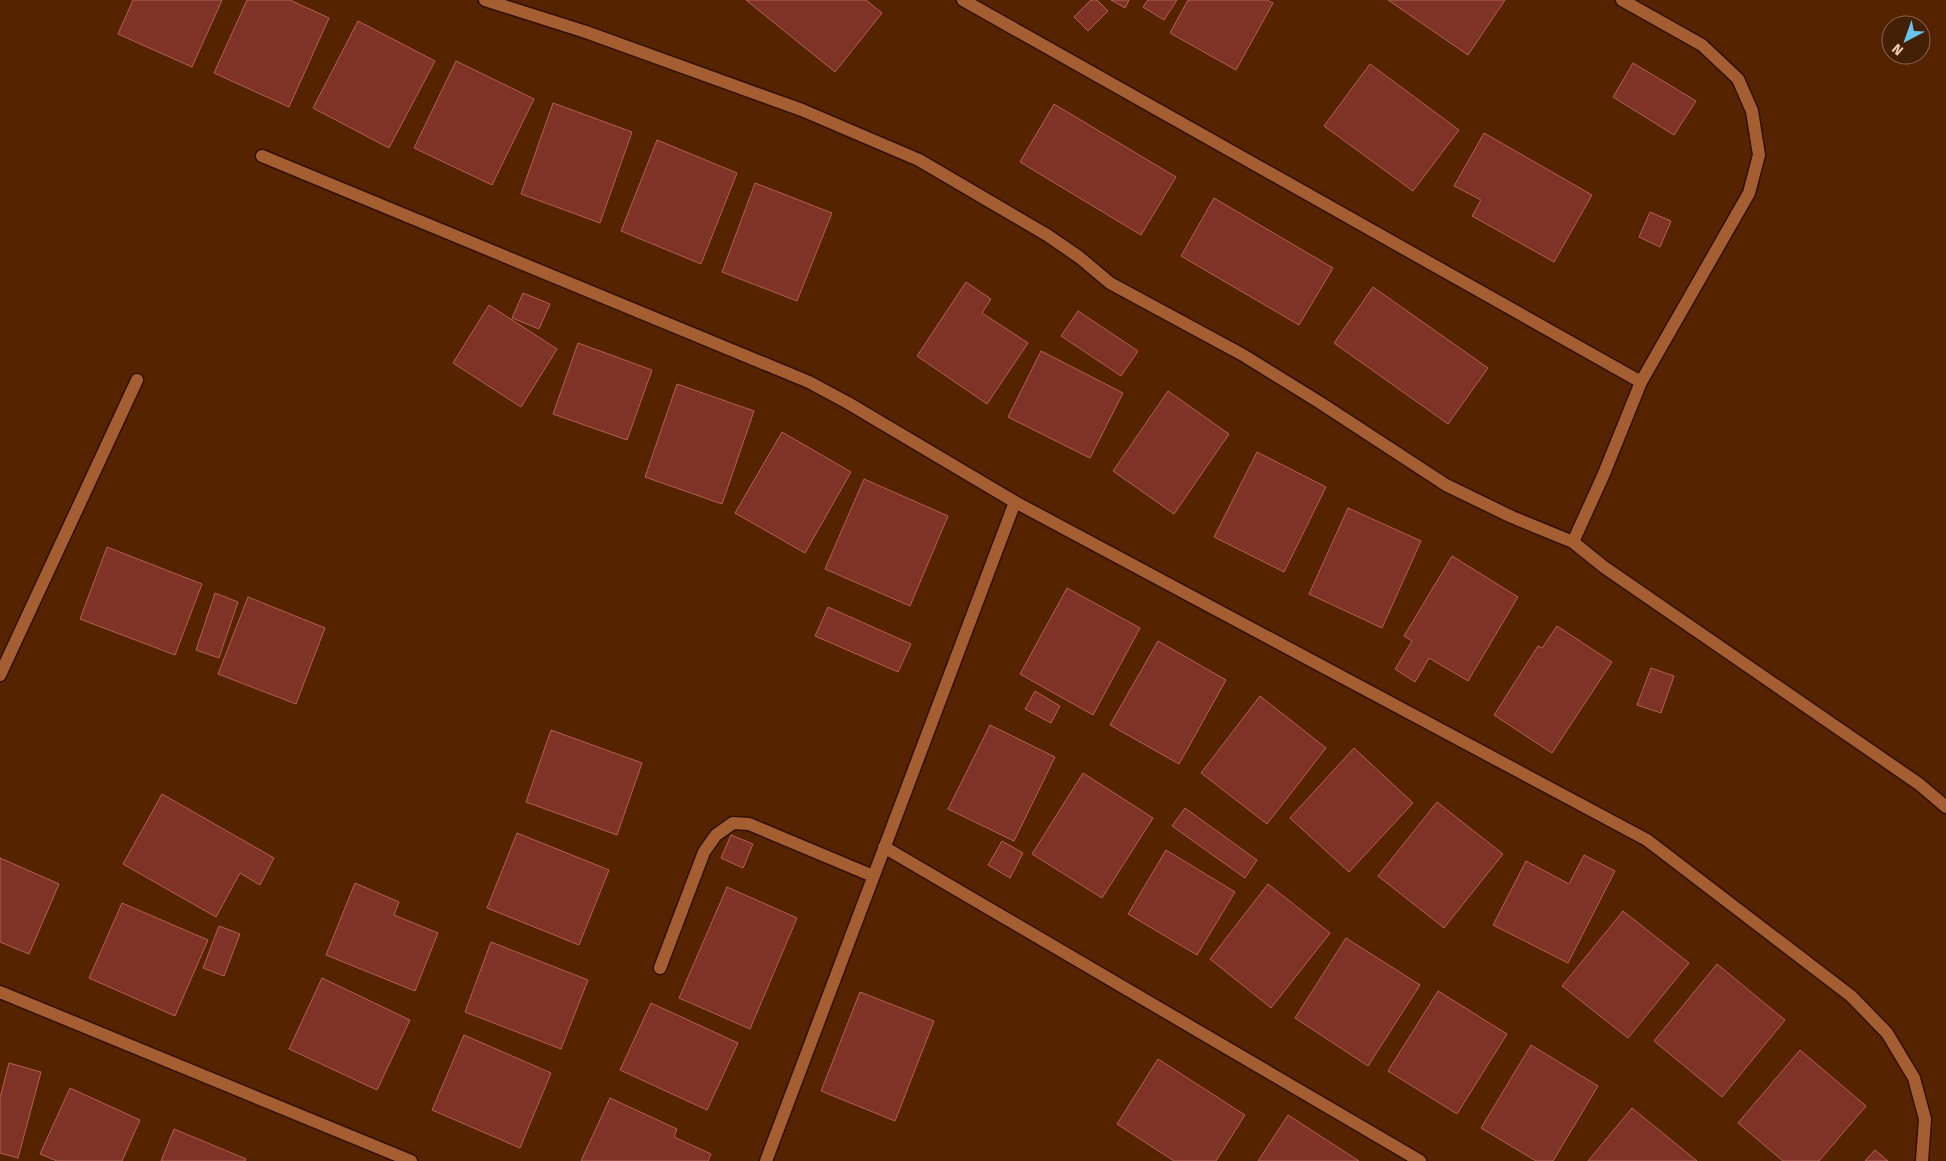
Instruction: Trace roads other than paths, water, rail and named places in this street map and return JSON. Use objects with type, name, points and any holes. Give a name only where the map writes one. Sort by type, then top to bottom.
[{"type":"street","points":[[485,0],[586,32],[802,110],[919,160],[1047,235],[1080,257],[1110,283],[1243,355],[1446,485],[1512,517],[1573,542],[1604,567],[1919,784],[1946,807]]},
{"type":"street","points":[[963,0],[1641,382]]},
{"type":"street","points":[[1573,542],[1603,476],[1641,382],[1749,193],[1759,155],[1752,111],[1738,79],[1702,45],[1622,0]]},
{"type":"street","points":[[262,156],[809,382],[848,402],[1015,502],[1647,840],[1851,996],[1887,1033],[1914,1078],[1925,1119],[1922,1161]]},
{"type":"street","points":[[0,675],[137,380]]},
{"type":"street","points":[[766,1161],[1015,502]]},
{"type":"street","points":[[660,968],[704,852],[716,835],[733,822],[749,824],[873,876]]},
{"type":"street","points":[[884,847],[1420,1161]]},
{"type":"street","points":[[0,992],[411,1161]]}]
